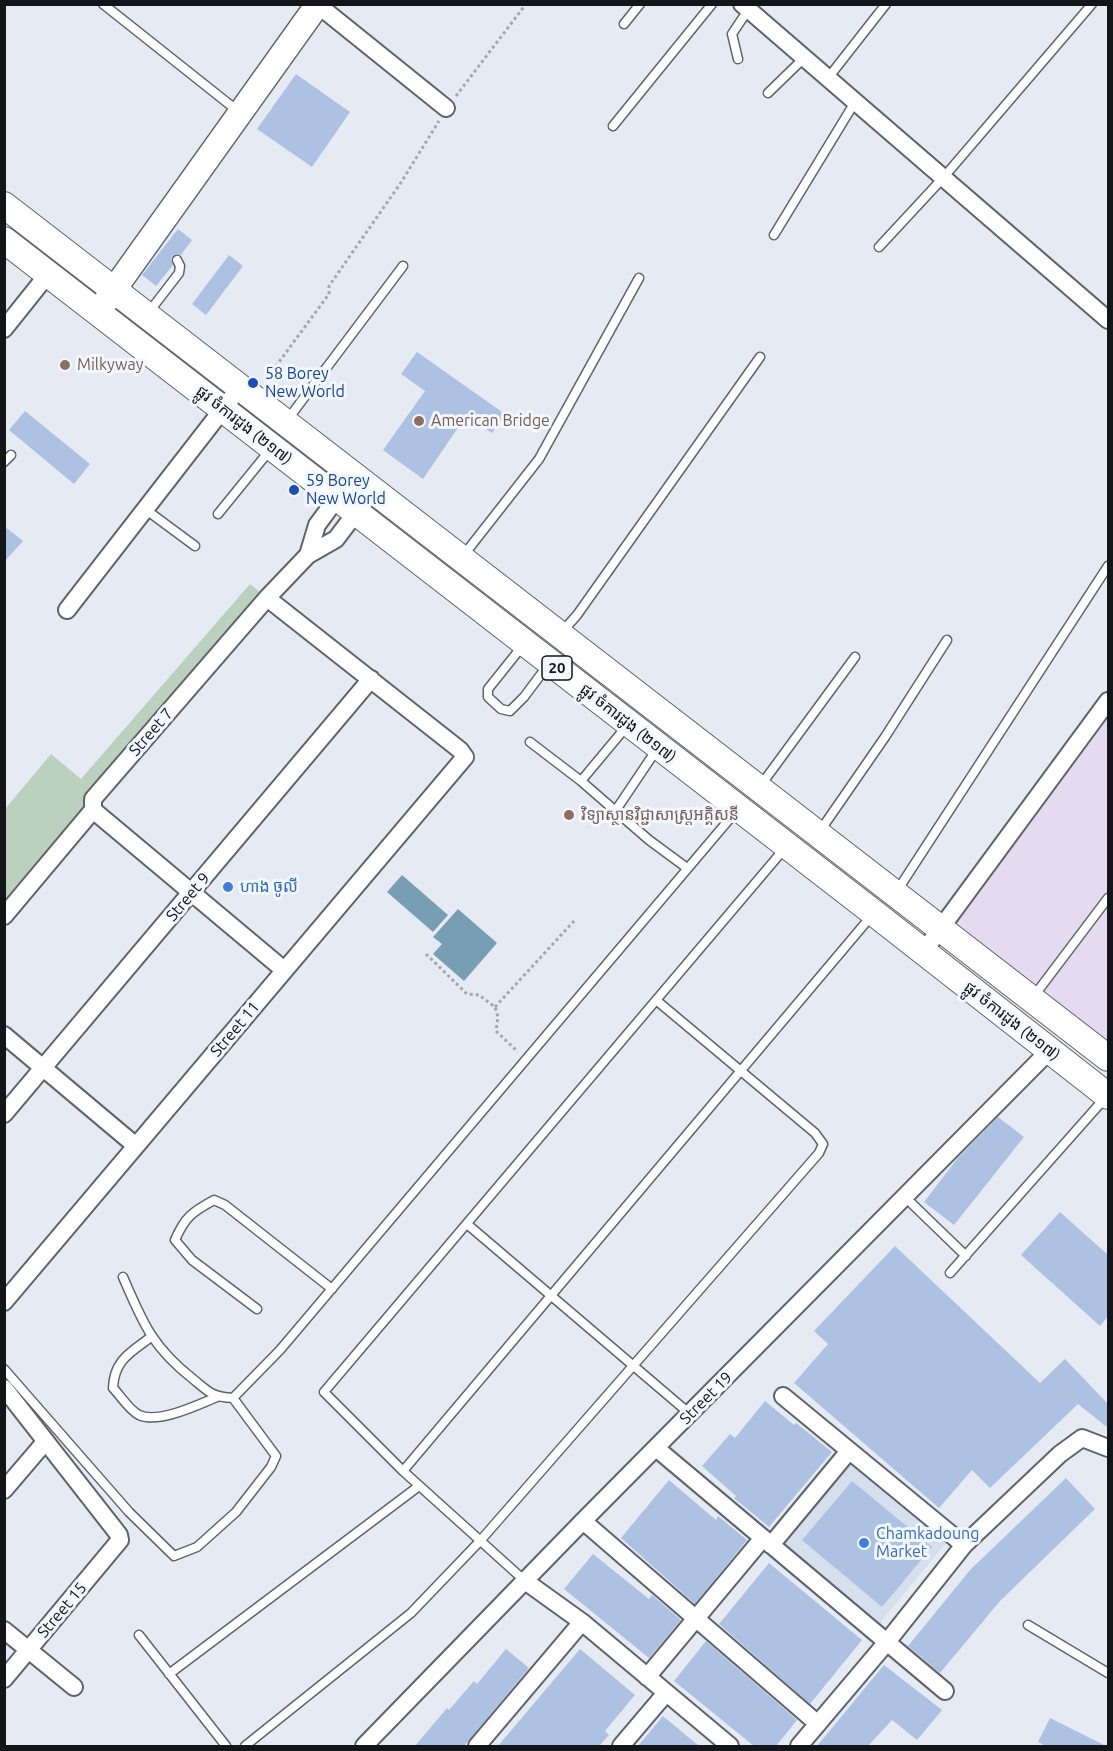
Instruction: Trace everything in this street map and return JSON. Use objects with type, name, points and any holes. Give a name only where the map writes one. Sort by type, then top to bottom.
[{"type":"main road","name":"ផ្លូវ ចំការដូង (២១៧)","points":[[4,205],[1108,1058]]},
{"type":"main road","name":"ផ្លូវ ចំការដូង (២១៧)","points":[[4,240],[924,951],[1108,1096]]},
{"type":"street","points":[[745,7],[1108,320]]},
{"type":"street","points":[[98,312],[155,240],[312,9],[446,108]]},
{"type":"street","points":[[4,329],[48,274]]},
{"type":"street","points":[[67,610],[223,409],[247,392]]},
{"type":"street","name":"Street 7","points":[[4,916],[93,810],[93,799],[267,598],[308,555],[336,539],[347,506],[364,483]]},
{"type":"street","name":"Street 7","points":[[308,555],[317,525],[347,506],[364,483]]},
{"type":"street","points":[[267,598],[371,679]]},
{"type":"street","name":"Street 11","points":[[4,1302],[465,757],[460,750],[371,679]]},
{"type":"street","name":"Street 9","points":[[4,1114],[371,679]]},
{"type":"street","points":[[924,951],[1108,701]]},
{"type":"street","points":[[93,810],[284,970]]},
{"type":"street","points":[[4,1035],[136,1146]]},
{"type":"street","name":"Street 19","points":[[364,1746],[583,1521],[1050,1050]]},
{"type":"street","points":[[4,1388],[45,1442],[4,1490]]},
{"type":"street","points":[[783,1396],[964,1545]]},
{"type":"street","points":[[799,1746],[887,1642],[964,1545],[1060,1454],[1082,1438],[1108,1448]]},
{"type":"street","name":"Street 15","points":[[4,1679],[120,1540],[119,1535],[45,1442]]},
{"type":"street","points":[[656,1448],[945,1691]]},
{"type":"street","points":[[647,1677],[696,1619],[849,1451]]},
{"type":"street","points":[[583,1521],[818,1724]]},
{"type":"street","points":[[525,1581],[582,1622],[730,1746]]},
{"type":"street","points":[[477,1746],[582,1622]]},
{"type":"street","points":[[4,1630],[74,1687]]},
{"type":"street","points":[[621,1746],[666,1693]]},
{"type":"lane","points":[[103,4],[240,113]]},
{"type":"lane","points":[[624,24],[640,4]]},
{"type":"lane","points":[[613,126],[712,4]]},
{"type":"lane","points":[[828,78],[886,4]]},
{"type":"lane","points":[[879,247],[943,178],[1092,4]]},
{"type":"lane","points":[[738,59],[732,34],[745,7]]},
{"type":"lane","points":[[768,93],[804,58]]},
{"type":"lane","points":[[774,235],[855,102]]},
{"type":"lane","points":[[147,315],[179,273],[180,266],[177,260]]},
{"type":"lane","points":[[286,422],[403,266]]},
{"type":"lane","points":[[461,558],[538,459],[639,278]]},
{"type":"lane","points":[[560,634],[577,615],[760,357]]},
{"type":"lane","points":[[218,514],[272,447]]},
{"type":"lane","points":[[145,509],[195,546]]},
{"type":"lane","points":[[895,894],[1108,566]]},
{"type":"lane","points":[[818,834],[885,737],[947,640]]},
{"type":"lane","points":[[525,642],[488,690],[488,698],[501,709],[510,711],[524,697],[550,662]]},
{"type":"lane","points":[[759,788],[855,657]]},
{"type":"lane","points":[[581,781],[629,723]]},
{"type":"lane","points":[[530,742],[581,781],[649,840],[687,868]]},
{"type":"lane","points":[[616,810],[659,746]]},
{"type":"lane","points":[[151,1337],[121,1360],[113,1374],[112,1388],[138,1414],[150,1418],[177,1412],[217,1397],[233,1398],[280,1350],[739,808]]},
{"type":"lane","points":[[525,1581],[403,1471],[324,1392],[787,845]]},
{"type":"lane","points":[[1032,999],[1108,898]]},
{"type":"lane","points":[[403,1471],[874,913]]},
{"type":"lane","points":[[245,1746],[411,1613],[480,1541],[819,1153],[823,1144],[815,1133],[656,1000]]},
{"type":"lane","points":[[950,1273],[1108,1096]]},
{"type":"lane","points":[[905,1197],[966,1256]]},
{"type":"lane","points":[[257,1309],[192,1260],[175,1240],[182,1223],[194,1211],[214,1200],[225,1205],[332,1289]]},
{"type":"lane","points":[[467,1224],[690,1414]]},
{"type":"lane","points":[[123,1277],[151,1337],[175,1365],[217,1397]]},
{"type":"lane","points":[[4,1369],[129,1512],[174,1556],[197,1547],[236,1512],[271,1467],[276,1456],[233,1398]]},
{"type":"lane","points":[[169,1674],[419,1486]]},
{"type":"lane","points":[[1028,1626],[1108,1673]]},
{"type":"lane","points":[[139,1635],[226,1746]]},
{"type":"path","points":[[247,392],[329,294],[329,286],[400,184],[446,108],[526,4]]},
{"type":"path","points":[[495,1007],[574,921]]},
{"type":"path","points":[[426,954],[467,994],[479,995],[495,1007],[498,1017],[496,1031],[526,1060]]},
{"type":"shaded area","points":[[1108,710],[1108,1046],[950,920]]},
{"type":"shaded area","name":"Chamkadoung Market","points":[[848,1462],[946,1543],[879,1624],[781,1543]]},
{"type":"green space","points":[[250,584],[267,598],[5,901],[5,809],[51,754],[81,779]]},
{"type":"water","points":[[402,875],[448,915],[433,932],[387,892]]},
{"type":"water","points":[[458,909],[497,943],[464,981],[433,954],[442,944],[433,937]]},
{"type":"building","points":[[296,74],[350,112],[312,167],[257,129]]},
{"type":"building","points":[[178,229],[192,240],[181,255],[172,256],[173,265],[156,286],[142,275]]},
{"type":"building","points":[[229,255],[243,266],[206,315],[192,304]]},
{"type":"building","points":[[417,352],[505,414],[492,433],[466,416],[423,479],[383,450],[425,391],[401,374]]},
{"type":"building","points":[[25,411],[90,464],[74,484],[9,430]]},
{"type":"building","points":[[4,526],[23,541],[4,562]]},
{"type":"building","points":[[998,1117],[1024,1137],[954,1225],[924,1202],[957,1159]]},
{"type":"building","points":[[1060,1212],[1108,1255],[1108,1316],[1100,1326],[1021,1255]]},
{"type":"building","points":[[895,1246],[1040,1383],[1065,1359],[1108,1404],[1108,1428],[1078,1404],[990,1488],[972,1470],[939,1508],[794,1383],[828,1344],[814,1331]]},
{"type":"building","points":[[765,1401],[832,1452],[769,1527],[734,1498],[736,1496],[702,1466],[730,1434],[735,1438]]},
{"type":"building","points":[[1066,1478],[1095,1509],[1000,1601],[940,1673],[908,1646],[971,1569]]},
{"type":"building","points":[[669,1480],[716,1520],[718,1516],[747,1540],[695,1604],[621,1538]]},
{"type":"building","name":"Chamkadoung Market","points":[[852,1481],[932,1547],[882,1607],[802,1540]]},
{"type":"building","points":[[593,1554],[649,1599],[652,1595],[681,1620],[649,1658],[564,1589]]},
{"type":"building","points":[[769,1563],[862,1640],[810,1704],[719,1624]]},
{"type":"building","points":[[706,1641],[797,1720],[776,1746],[754,1746],[674,1681]]},
{"type":"building","points":[[506,1649],[529,1668],[464,1746],[415,1746],[447,1708],[449,1710],[474,1681],[477,1684]]},
{"type":"building","points":[[580,1649],[635,1695],[605,1731],[609,1735],[599,1746],[498,1746]]},
{"type":"building","points":[[884,1665],[942,1710],[917,1740],[892,1720],[868,1746],[817,1746]]},
{"type":"building","points":[[663,1716],[699,1746],[638,1746]]},
{"type":"building","points":[[1050,1718],[1106,1746],[1046,1746],[1038,1742]]},
{"type":"place","name":"Milkyway","points":[[65,365]]},
{"type":"place","name":"58 Borey New World","points":[[253,383]]},
{"type":"place","name":"American Bridge","points":[[419,421]]},
{"type":"place","name":"59 Borey New World","points":[[294,490]]},
{"type":"place","name":"វិទ្យាស្ថានវិជ្ជាសាស្រ្តអគ្គិសនី","points":[[569,815]]},
{"type":"place","name":"ហាង ចូលី","points":[[228,887]]},
{"type":"place","name":"Chamkadoung Market","points":[[864,1543]]}]
